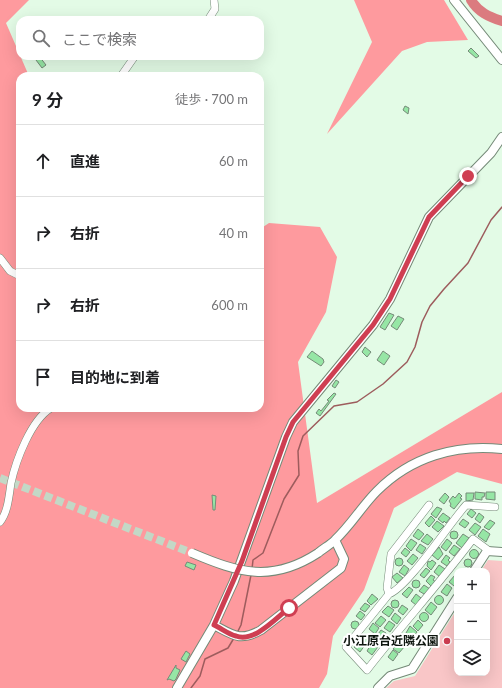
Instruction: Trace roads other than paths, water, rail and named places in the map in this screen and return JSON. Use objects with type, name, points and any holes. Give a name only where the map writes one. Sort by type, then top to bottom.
[{"type":"street","points":[[211,16],[215,9],[214,0]]},
{"type":"street","points":[[454,0],[501,56]]},
{"type":"street","points":[[124,72],[132,60]]},
{"type":"street","points":[[177,688],[214,625],[242,561],[286,437],[293,422],[373,325],[390,299],[429,217],[491,153],[502,137]]},
{"type":"street","points":[[0,258],[10,271],[16,274]]},
{"type":"street","points":[[0,522],[5,514],[20,456],[36,421],[45,412]]},
{"type":"street","points":[[192,553],[225,567],[255,572],[274,571],[292,566],[318,552],[335,540],[377,491],[415,463],[442,452],[460,448],[474,447],[502,449]]},
{"type":"street","points":[[389,594],[387,588],[391,554],[429,505]]},
{"type":"street","points":[[495,507],[466,505],[411,574],[394,592],[389,594],[346,647],[367,670],[403,623],[436,589],[473,539],[488,550],[502,552]]},
{"type":"street","points":[[214,625],[237,637],[247,637],[261,630],[341,568],[344,559],[335,540]]},
{"type":"street","points":[[476,568],[488,550]]},
{"type":"street","points":[[378,688],[390,676],[412,669],[454,603]]},
{"type":"waterway","points":[[471,0],[484,14],[502,21]]},
{"type":"waterway","points":[[252,569],[253,560],[263,553],[284,499],[299,475],[298,451],[303,436],[334,406],[357,402],[383,384],[407,362],[415,347],[422,322],[430,306],[468,263],[491,220],[502,207]]},
{"type":"waterway","points":[[237,633],[241,625],[251,575]]},
{"type":"waterway","points":[[191,688],[200,676],[205,659],[228,648],[234,638]]},
{"type":"tunnel","points":[[0,478],[192,553]]},
{"type":"place","name":"小江原台近隣公園","points":[[447,641]]}]
